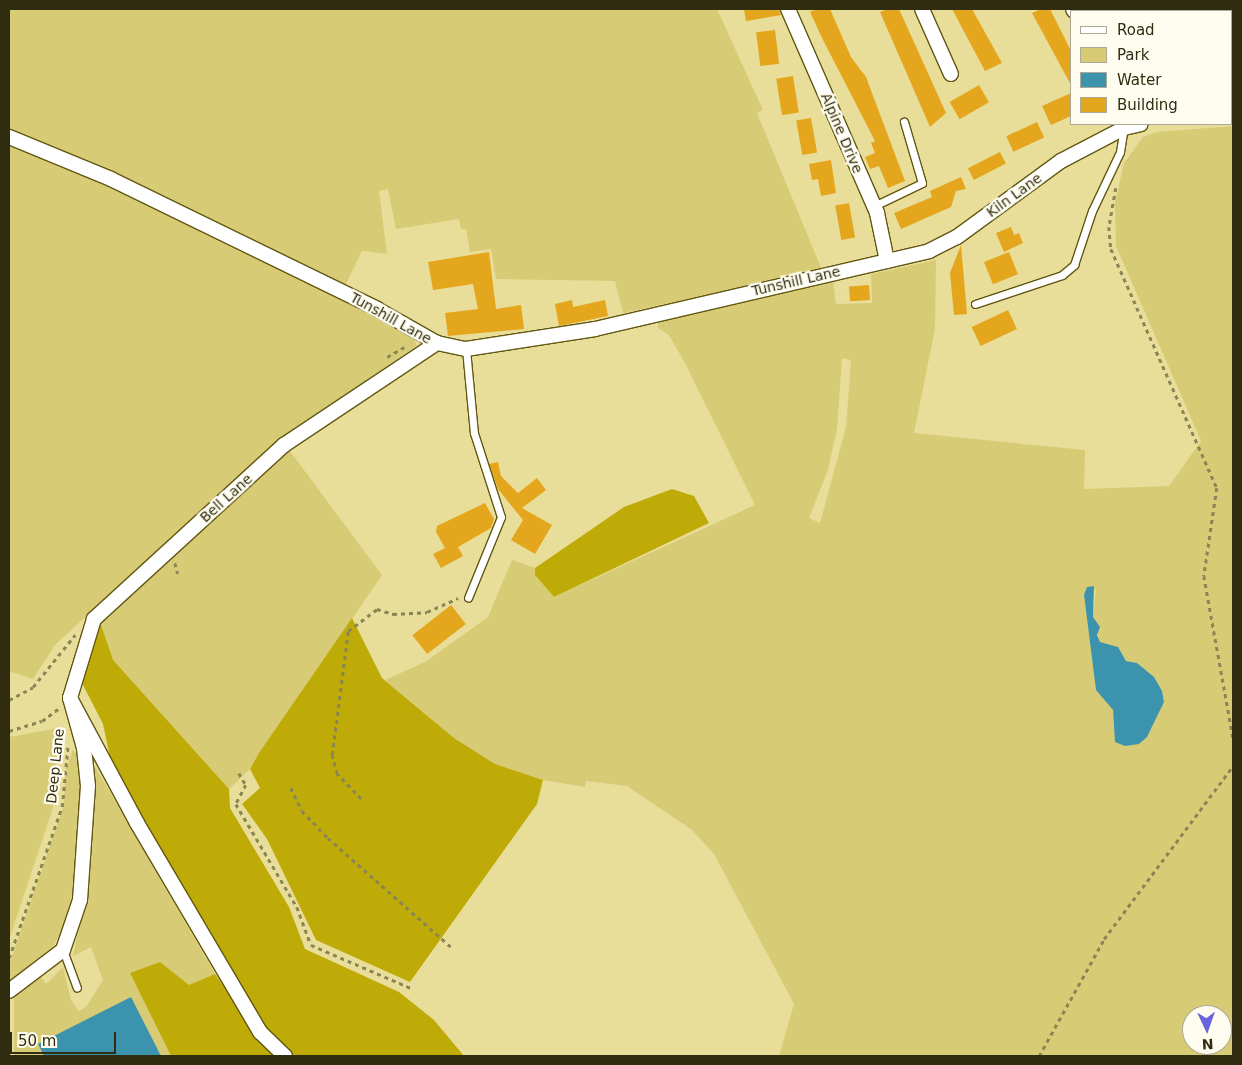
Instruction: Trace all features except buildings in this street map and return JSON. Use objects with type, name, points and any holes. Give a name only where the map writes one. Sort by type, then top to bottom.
[{"type":"street","name":"Alpine Drive","points":[[788,9],[874,206],[887,261]]},
{"type":"street","points":[[922,9],[952,74]]},
{"type":"street","name":"Kiln Lane","points":[[887,261],[942,246],[1061,161],[1123,126]]},
{"type":"street","name":"Tunshill Lane","points":[[9,137],[111,179],[377,308],[437,343],[466,349],[595,329],[887,261]]},
{"type":"street","name":"Bell Lane","points":[[70,698],[94,619],[284,445],[437,343]]},
{"type":"street","points":[[9,991],[63,950],[80,900],[88,786],[84,748],[70,698]]},
{"type":"street","points":[[70,698],[137,823],[260,1032],[285,1056]]},
{"type":"lane","points":[[874,206],[922,183],[904,122]]},
{"type":"lane","points":[[976,304],[1062,276],[1074,265],[1092,212],[1120,152],[1123,126]]},
{"type":"lane","points":[[466,349],[474,433],[501,517],[469,595]]},
{"type":"lane","points":[[63,950],[78,988]]},
{"type":"path","points":[[1118,179],[1112,204],[1111,249],[1217,488],[1204,576],[1233,737]]},
{"type":"path","points":[[387,357],[422,335]]},
{"type":"path","points":[[361,799],[337,774],[332,755],[348,631],[377,609],[393,614],[427,612],[469,595]]},
{"type":"path","points":[[9,700],[33,687],[71,637],[90,628]]},
{"type":"path","name":"Deep Lane","points":[[9,731],[42,721],[70,698]]},
{"type":"path","name":"Deep Lane","points":[[9,958],[62,807],[69,738]]},
{"type":"path","points":[[1039,1056],[1104,939],[1233,766]]},
{"type":"path","points":[[239,772],[246,785],[236,804],[297,907],[311,945],[413,989]]},
{"type":"path","points":[[291,788],[302,811],[328,838],[451,947]]},
{"type":"green space","points":[[9,9],[717,9],[763,110],[757,113],[822,270],[623,313],[615,281],[496,279],[491,249],[470,252],[466,229],[461,229],[459,219],[396,229],[388,189],[379,191],[387,254],[362,251],[345,286],[235,236],[112,172],[9,131]]},
{"type":"green space","points":[[1233,126],[1233,1056],[779,1056],[794,1004],[714,854],[692,830],[627,786],[586,781],[585,787],[543,780],[495,764],[454,738],[385,680],[425,662],[488,617],[512,560],[535,568],[535,575],[554,597],[755,505],[686,365],[669,335],[658,328],[658,318],[833,281],[836,304],[872,303],[871,274],[936,260],[935,329],[914,433],[1085,450],[1084,489],[1169,486],[1201,441],[1116,246],[1115,202],[1124,163],[1143,137],[1156,132]],"holes":[[[842,358],[851,360],[846,427],[820,523],[809,518],[828,470],[837,429]],[[1096,589],[1093,617],[1100,642],[1118,647],[1126,661],[1137,663],[1162,691],[1164,702],[1147,737],[1115,742],[1113,710],[1096,689],[1084,595]]]},
{"type":"green space","points":[[9,146],[74,168],[239,251],[304,279],[387,320],[412,336],[417,345],[286,437],[236,478],[55,645],[33,679],[9,671]]},
{"type":"green space","points":[[290,451],[382,575],[250,769],[229,789],[112,660],[100,622]]},
{"type":"green space","points":[[59,728],[53,808],[9,940],[9,737]]},
{"type":"green space","points":[[73,749],[78,758],[81,789],[70,918],[53,946],[9,982],[9,965],[64,805],[66,769]]},
{"type":"green space","points":[[89,756],[215,974],[189,986],[160,963],[130,973],[171,1056],[14,1056],[14,995],[39,974],[46,984],[63,967],[71,1000],[79,1011],[86,1007],[103,980],[91,947],[73,956],[85,899]]},
{"type":"shaded area","points":[[672,489],[694,496],[709,523],[554,597],[535,575],[535,568],[624,507]]},
{"type":"shaded area","points":[[352,618],[382,678],[454,738],[495,764],[543,780],[537,804],[410,982],[316,940],[267,839],[242,804],[260,788],[250,769],[259,753]]},
{"type":"shaded area","points":[[100,622],[113,660],[229,789],[230,808],[289,907],[305,949],[399,992],[434,1020],[464,1056],[290,1056],[266,1032],[244,1001],[111,762],[103,724],[82,683]]},
{"type":"shaded area","points":[[160,962],[189,985],[215,974],[273,1056],[171,1056],[130,973]]},
{"type":"water","points":[[1094,586],[1093,617],[1100,627],[1097,635],[1100,642],[1118,647],[1126,661],[1137,663],[1154,677],[1162,691],[1164,702],[1147,737],[1139,744],[1125,746],[1115,742],[1113,710],[1096,690],[1084,595],[1087,587]]},
{"type":"water","points":[[131,997],[161,1056],[44,1056],[38,1044]]}]
